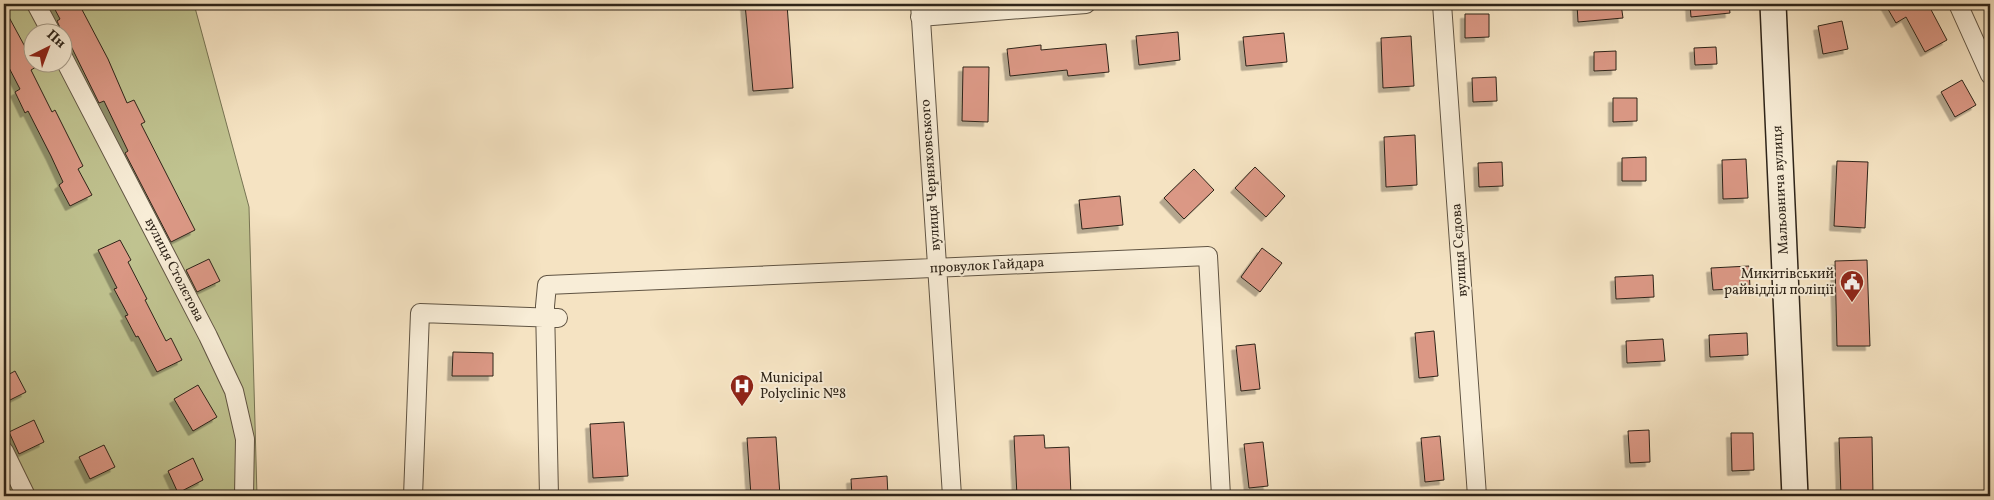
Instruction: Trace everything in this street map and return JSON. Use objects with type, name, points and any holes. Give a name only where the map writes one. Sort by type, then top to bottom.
[{"type":"street","points":[[36,4],[46,22]]},
{"type":"street","points":[[920,10],[1086,4]]},
{"type":"street","name":"вулиця Сєдова","points":[[1442,4],[1478,496]]},
{"type":"street","name":"Мальовнича вулиця","points":[[1773,4],[1795,496]]},
{"type":"street","points":[[1958,4],[1990,75]]},
{"type":"street","name":"вулиця Черняховського","points":[[920,10],[952,496]]},
{"type":"street","name":"вулиця Столєтова","points":[[71,72],[208,336],[234,391],[245,439],[244,496]]},
{"type":"street","name":"провулок Гайдара","points":[[549,314],[547,285],[1208,256],[1221,496]]},
{"type":"street","points":[[413,496],[420,313],[549,314],[549,496]]},
{"type":"street","points":[[4,451],[26,496]]},
{"type":"green space","points":[[4,4],[194,4],[249,207],[257,496],[4,496]]},
{"type":"building","points":[[52,4],[79,4],[108,59],[127,103],[134,100],[145,122],[141,124],[195,230],[171,242],[125,153],[128,151],[104,101],[99,103],[72,48],[72,22],[57,22],[60,19]]},
{"type":"building","points":[[745,4],[787,4],[793,88],[753,91]]},
{"type":"building","points":[[1577,4],[1621,4],[1623,18],[1578,22]]},
{"type":"building","points":[[1690,4],[1729,4],[1730,13],[1691,17]]},
{"type":"building","points":[[1885,4],[1928,4],[1947,40],[1925,52],[1906,17],[1896,23]]},
{"type":"building","points":[[4,8],[22,41],[22,72],[32,72],[52,112],[55,110],[83,166],[78,169],[92,195],[70,206],[59,185],[63,182],[51,156],[28,111],[25,113],[15,92],[20,89],[4,58]]},
{"type":"building","points":[[1465,14],[1489,14],[1489,37],[1465,38]]},
{"type":"building","points":[[1842,21],[1848,49],[1823,54],[1818,26]]},
{"type":"building","points":[[1178,32],[1180,60],[1139,65],[1136,36]]},
{"type":"building","points":[[1284,33],[1287,62],[1246,66],[1243,37]]},
{"type":"building","points":[[1411,36],[1414,86],[1383,88],[1381,38]]},
{"type":"building","points":[[1106,44],[1109,72],[1068,76],[1067,70],[1010,76],[1007,49],[1041,45],[1041,50]]},
{"type":"building","points":[[1716,47],[1717,64],[1695,65],[1694,48]]},
{"type":"building","points":[[1616,51],[1616,70],[1594,71],[1594,52]]},
{"type":"building","points":[[963,67],[989,67],[988,122],[962,121]]},
{"type":"building","points":[[1496,77],[1497,101],[1473,102],[1472,78]]},
{"type":"building","points":[[1962,80],[1976,105],[1955,117],[1941,92]]},
{"type":"building","points":[[1613,98],[1637,98],[1637,121],[1613,122]]},
{"type":"building","points":[[1415,135],[1417,185],[1386,187],[1384,137]]},
{"type":"building","points":[[1646,157],[1646,181],[1622,181],[1622,158]]},
{"type":"building","points":[[1746,159],[1748,198],[1723,199],[1722,160]]},
{"type":"building","points":[[1837,161],[1868,162],[1865,228],[1834,226]]},
{"type":"building","points":[[1502,162],[1503,186],[1479,187],[1478,163]]},
{"type":"building","points":[[1255,167],[1285,196],[1266,217],[1235,188]]},
{"type":"building","points":[[1194,169],[1214,190],[1184,219],[1164,198]]},
{"type":"building","points":[[1120,196],[1123,225],[1082,229],[1079,200]]},
{"type":"building","points":[[120,240],[131,260],[128,262],[147,299],[145,300],[166,341],[171,338],[182,360],[157,372],[125,316],[128,315],[114,289],[117,288],[98,250]]},
{"type":"building","points":[[1262,248],[1282,263],[1260,292],[1241,277]]},
{"type":"building","points":[[209,259],[220,281],[197,292],[186,270]]},
{"type":"building","name":"Микитівський райвідділ поліції","points":[[1867,260],[1870,346],[1837,346],[1835,261]]},
{"type":"building","points":[[1749,266],[1750,288],[1713,290],[1711,268]]},
{"type":"building","points":[[1653,275],[1654,297],[1616,299],[1615,277]]},
{"type":"building","points":[[1434,331],[1438,376],[1419,378],[1415,333]]},
{"type":"building","points":[[1747,333],[1748,355],[1710,357],[1709,335]]},
{"type":"building","points":[[1663,339],[1665,361],[1627,363],[1626,341]]},
{"type":"building","points":[[1255,344],[1260,389],[1241,391],[1236,346]]},
{"type":"building","points":[[453,352],[493,353],[493,376],[452,376]]},
{"type":"building","points":[[15,371],[26,392],[4,403],[4,377]]},
{"type":"building","points":[[198,385],[217,417],[193,431],[174,399]]},
{"type":"building","points":[[34,420],[44,442],[19,454],[9,432]]},
{"type":"building","points":[[624,422],[628,476],[593,478],[590,424]]},
{"type":"building","points":[[1649,430],[1650,462],[1630,463],[1628,431]]},
{"type":"building","points":[[1731,433],[1753,433],[1754,470],[1732,471]]},
{"type":"building","points":[[1044,435],[1045,448],[1069,447],[1071,496],[1017,496],[1014,436]]},
{"type":"building","points":[[1440,436],[1444,480],[1425,482],[1421,438]]},
{"type":"building","points":[[776,437],[780,496],[751,496],[747,438]]},
{"type":"building","points":[[1872,437],[1873,496],[1841,496],[1839,438]]},
{"type":"building","points":[[1263,442],[1268,486],[1249,488],[1244,444]]},
{"type":"building","points":[[104,445],[115,467],[90,479],[79,457]]},
{"type":"building","points":[[193,458],[203,480],[178,493],[168,471]]},
{"type":"building","points":[[887,476],[888,496],[852,496],[851,479]]},
{"type":"place","name":"Микитівський райвідділ поліції","points":[[1852,303]]},
{"type":"place","name":"Municipal Polyclinic №8","points":[[742,407]]}]
